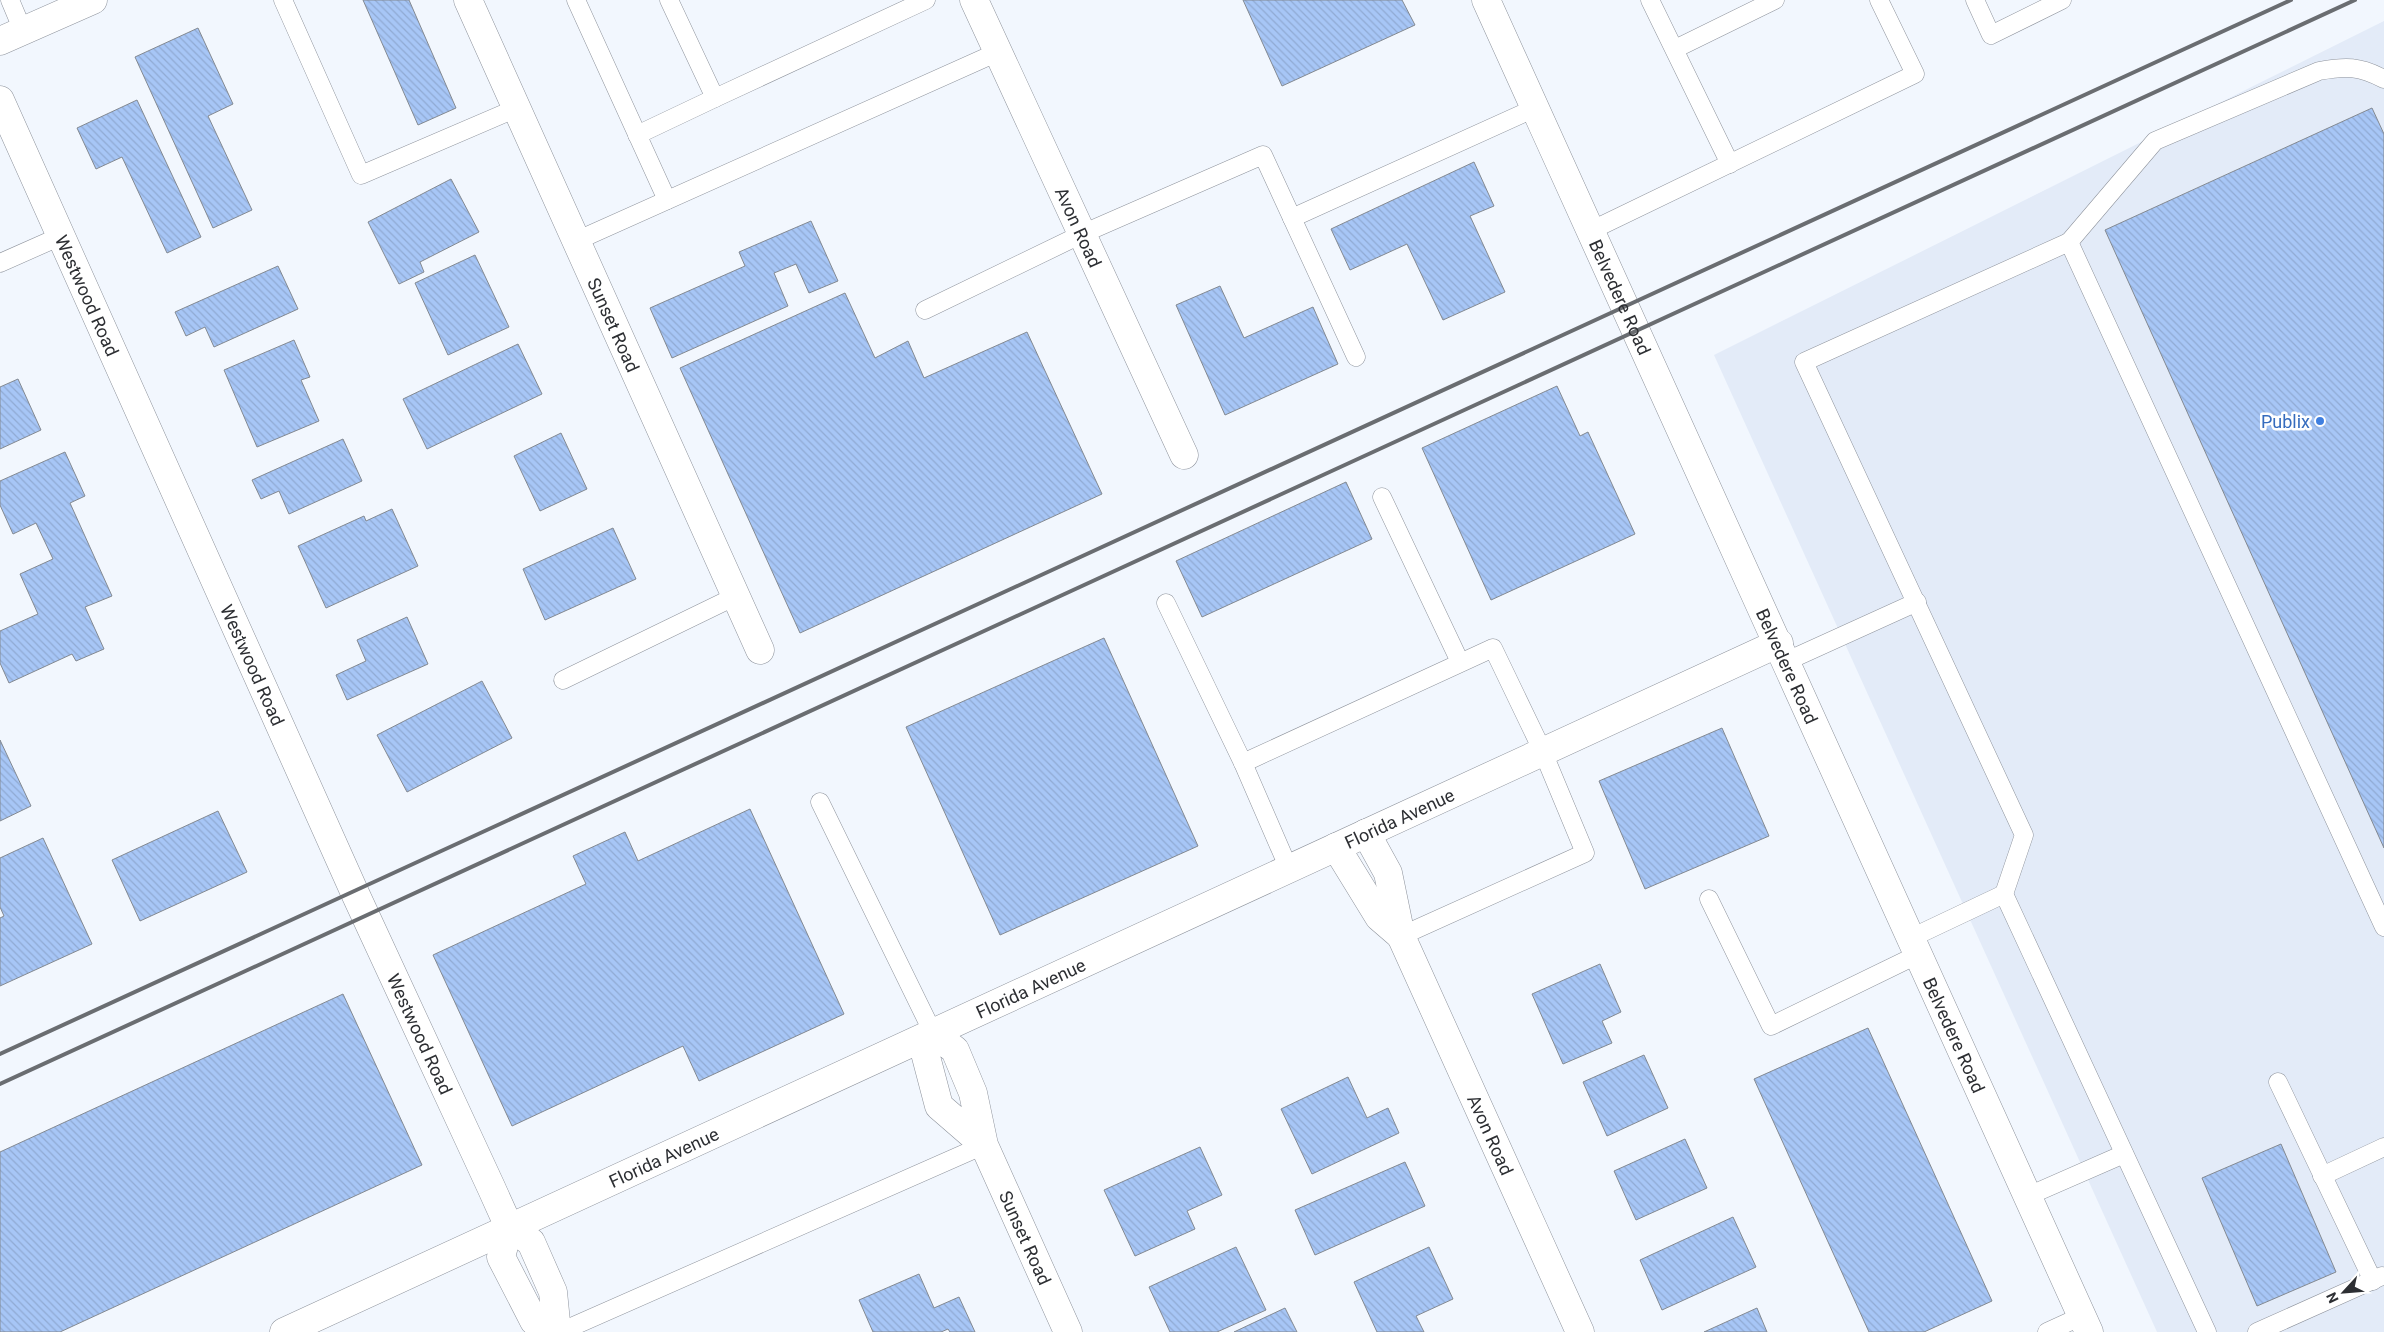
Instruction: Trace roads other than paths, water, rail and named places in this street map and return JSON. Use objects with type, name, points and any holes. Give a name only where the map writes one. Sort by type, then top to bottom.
[{"type":"street","points":[[12,36],[93,0]]},
{"type":"street","name":"Sunset Road","points":[[468,0],[760,650]]},
{"type":"street","name":"Avon Road","points":[[974,0],[1184,455]]},
{"type":"street","name":"Belvedere Road","points":[[1486,0],[1783,652],[2085,1324]]},
{"type":"street","name":"Westwood Road","points":[[0,100],[354,891],[509,1227]]},
{"type":"street","name":"Florida Avenue","points":[[284,1332],[1544,752],[1783,652]]},
{"type":"street","name":"Avon Road","points":[[1366,833],[1388,873],[1401,936],[1580,1332]]},
{"type":"street","name":"Avon Road","points":[[1336,847],[1379,917],[1401,936]]},
{"type":"street","name":"Sunset Road","points":[[984,1145],[939,1106],[924,1049],[933,1033],[955,1050],[973,1093],[984,1145],[1068,1332]]},
{"type":"street","points":[[509,1227],[501,1257],[534,1321],[557,1332]]},
{"type":"lane","points":[[10,0],[12,36]]},
{"type":"lane","points":[[283,0],[361,174],[517,108]]},
{"type":"lane","points":[[576,0],[667,200]]},
{"type":"lane","points":[[668,0],[715,98]]},
{"type":"lane","points":[[638,135],[926,0]]},
{"type":"lane","points":[[1650,0],[1730,164]]},
{"type":"lane","points":[[1675,49],[1775,0]]},
{"type":"lane","points":[[1590,231],[1914,74],[1879,0]]},
{"type":"lane","points":[[1974,0],[1991,35],[2062,0]]},
{"type":"lane","points":[[576,240],[998,52]]},
{"type":"lane","points":[[1709,899],[1771,1026],[2004,894],[2024,835],[1804,362],[2069,242],[2155,141],[2319,71],[2342,67],[2366,70],[2384,79]]},
{"type":"lane","points":[[1292,218],[1535,108]]},
{"type":"lane","points":[[925,310],[1082,234],[1263,155],[1356,357]]},
{"type":"lane","points":[[0,263],[61,236]]},
{"type":"lane","points":[[2069,242],[2384,927]]},
{"type":"lane","points":[[1382,497],[1460,662]]},
{"type":"lane","points":[[563,680],[736,596]]},
{"type":"lane","points":[[1783,652],[1917,602]]},
{"type":"lane","points":[[1166,603],[1243,763],[1289,868]]},
{"type":"lane","points":[[1243,763],[1493,648],[1544,752],[1585,853],[1401,936]]},
{"type":"lane","points":[[820,802],[933,1033]]},
{"type":"lane","points":[[2004,894],[2207,1332]]},
{"type":"lane","points":[[2257,1332],[2379,1278],[2322,1176],[2278,1082]]},
{"type":"lane","points":[[557,1332],[984,1145]]},
{"type":"lane","points":[[2322,1176],[2384,1147]]},
{"type":"lane","points":[[2028,1196],[2124,1154]]},
{"type":"lane","points":[[2047,1332],[2085,1324]]},
{"type":"railway","points":[[0,1054],[2291,0]]},
{"type":"railway","points":[[0,1084],[2355,0]]},
{"type":"place","name":"Publix","points":[[2320,421]]}]
